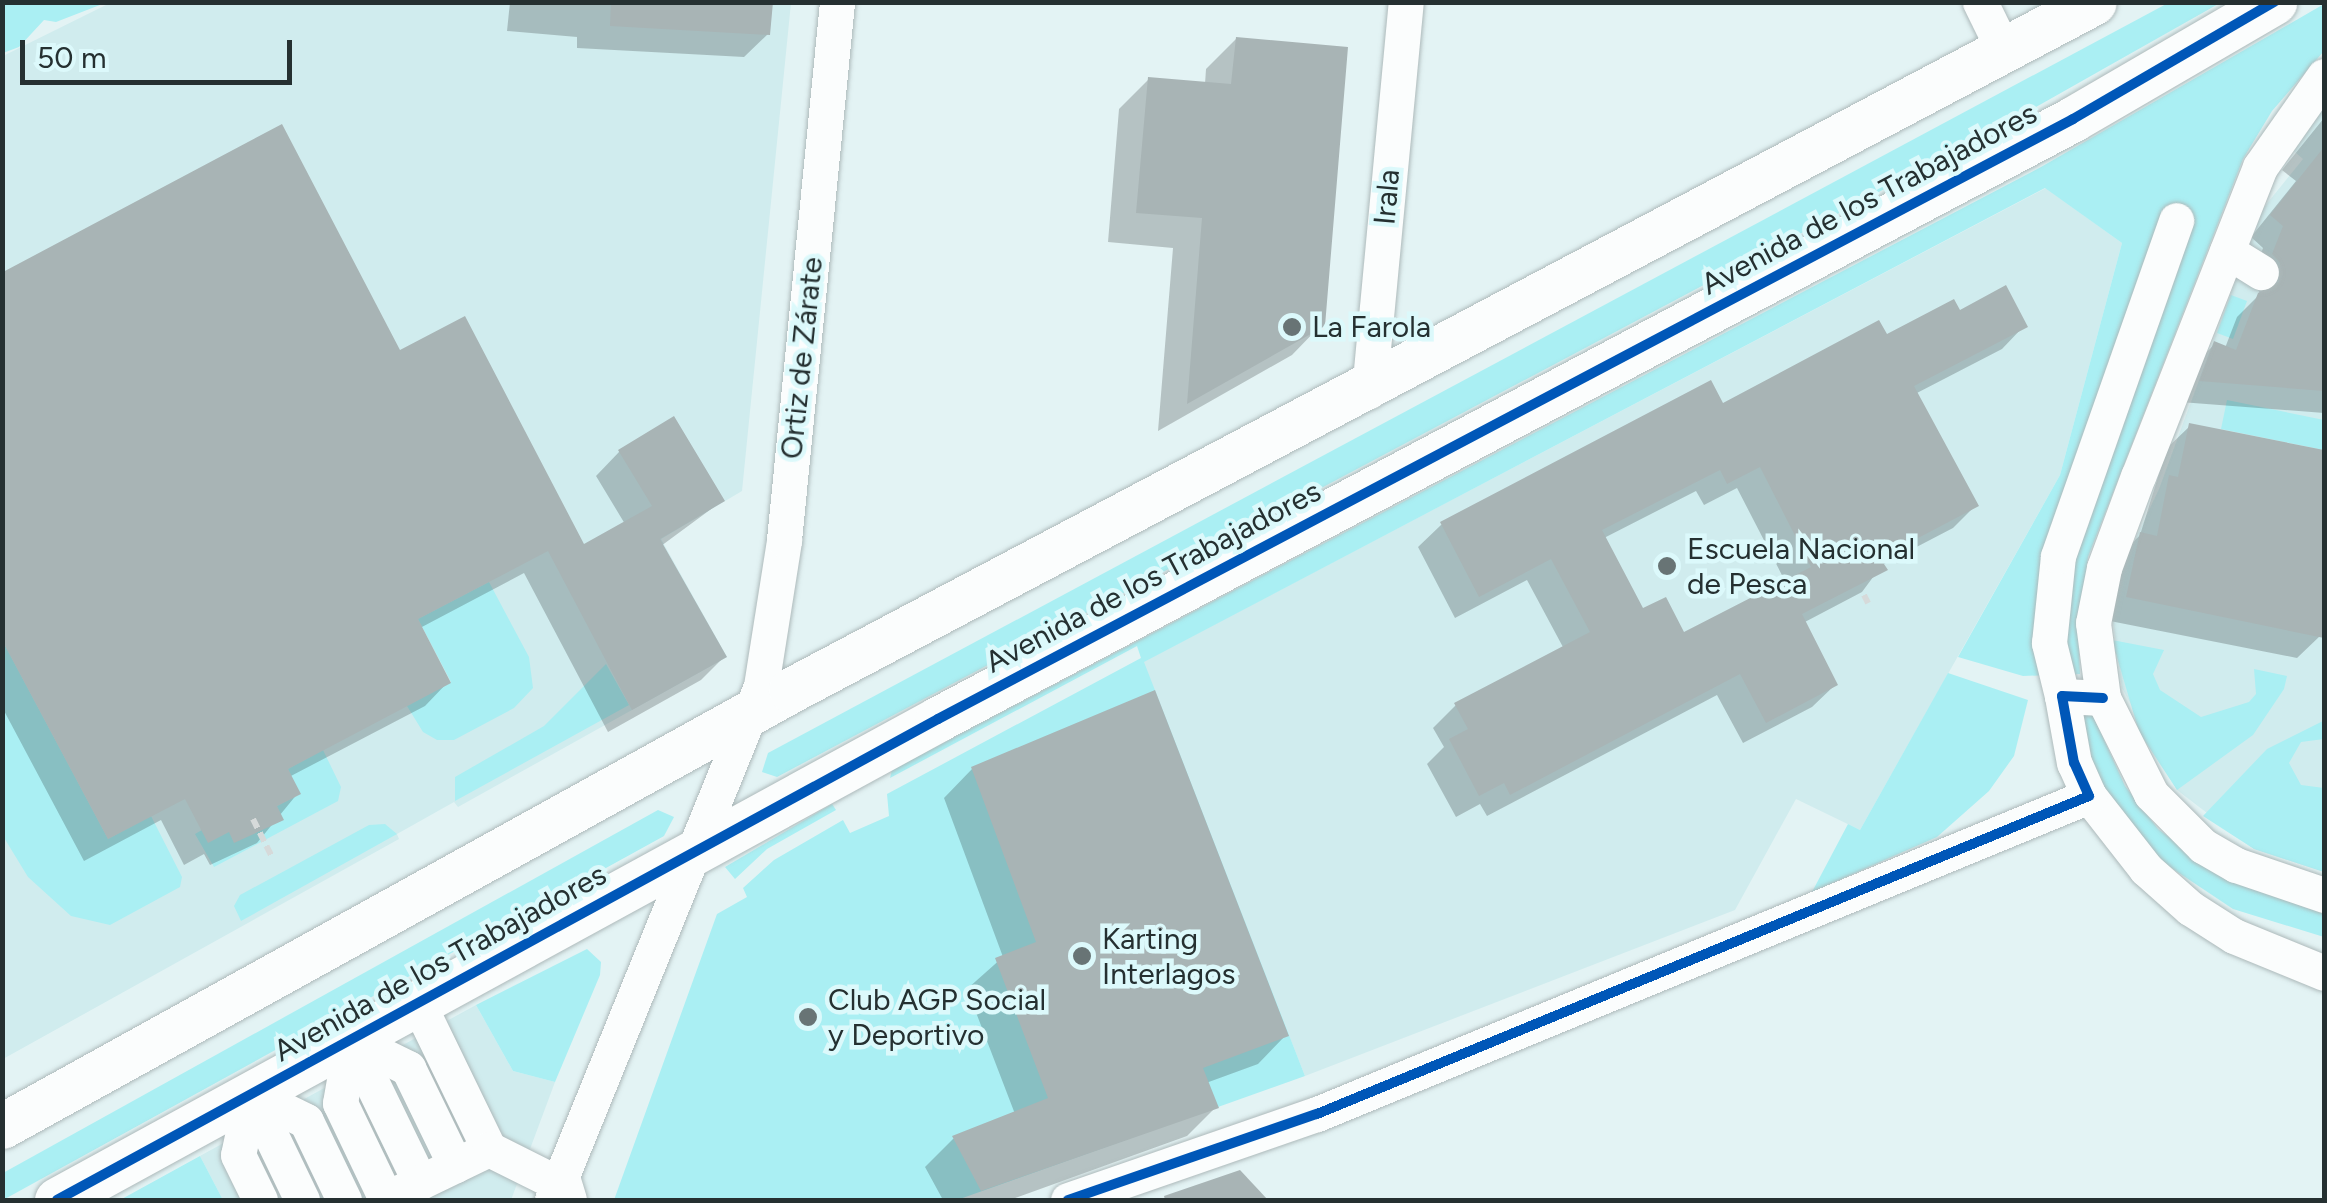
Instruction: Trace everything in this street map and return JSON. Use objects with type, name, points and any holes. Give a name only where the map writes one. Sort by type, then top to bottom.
[{"type":"main road","points":[[2,1126],[754,710],[1369,390],[2094,2]]},
{"type":"main road","name":"Avenida de los Trabajadores","points":[[57,1200],[695,852],[2073,119],[2274,2]]},
{"type":"street","name":"Ortiz de Zárate","points":[[558,1195],[754,710],[784,540],[837,2]]},
{"type":"street","name":"Irala","points":[[1369,390],[1406,2]]},
{"type":"street","points":[[1980,2],[2005,53]]},
{"type":"street","points":[[2324,76],[2268,149],[2104,568],[2093,623],[2103,698],[2132,766],[2176,823],[2236,865],[2324,895]]},
{"type":"street","points":[[2176,220],[2058,556],[2048,643],[2074,763],[2089,796],[2146,869],[2190,908],[2234,936],[2324,973]]},
{"type":"street","points":[[2227,251],[2260,272]]},
{"type":"street","points":[[2062,696],[2103,698]]},
{"type":"street","points":[[1068,1200],[1316,1114],[2089,796]]},
{"type":"street","points":[[418,1003],[489,1149],[558,1195]]},
{"type":"street","points":[[351,1040],[340,1103],[384,1200],[489,1149]]},
{"type":"street","points":[[351,1040],[408,1068],[455,1165]]},
{"type":"street","points":[[351,1040],[420,1182]]},
{"type":"street","points":[[251,1094],[238,1155],[260,1200]]},
{"type":"street","points":[[251,1094],[302,1200]]},
{"type":"street","points":[[251,1094],[306,1121],[344,1200]]},
{"type":"path","points":[[252,819],[272,857]]},
{"type":"shaded area","points":[[3,2],[105,3],[56,22],[44,20],[19,47],[3,53]]},
{"type":"shaded area","points":[[2170,2],[2220,3],[1990,133],[777,777],[762,772],[768,753]]},
{"type":"shaded area","points":[[110,3],[791,3],[742,491],[661,539],[727,657],[458,807],[454,802],[397,834],[399,839],[3,1059],[3,56]]},
{"type":"shaded area","points":[[2324,4],[2324,51],[2272,111],[2243,159],[2088,557],[2078,627],[2080,674],[2023,676],[1958,657],[2060,475],[2122,243],[2045,188],[1144,662],[1305,1076],[957,1200],[614,1200],[717,914],[747,897],[743,888],[774,860],[843,820],[850,833],[889,816],[887,794],[1141,658],[1137,646],[890,778],[892,770],[2041,167]]},
{"type":"shaded area","points":[[2324,105],[2324,872],[2254,849],[2177,790],[2122,688],[2112,615],[2123,565],[2159,489],[2261,211],[2303,159],[2289,147]]},
{"type":"shaded area","name":"Escuela Nacional de Pesca","points":[[2046,188],[2122,243],[2060,475],[1860,830],[1796,799],[1735,910],[1305,1076],[1143,662]]},
{"type":"shaded area","points":[[2231,295],[2247,301],[2233,339],[2217,333]]},
{"type":"shaded area","points":[[2227,400],[2324,420],[2324,450],[2221,429]]},
{"type":"shaded area","points":[[489,582],[529,657],[533,688],[514,708],[454,740],[437,740],[423,732],[407,706],[451,682],[418,619]]},
{"type":"shaded area","points":[[2,640],[108,839],[151,816],[182,877],[180,887],[110,925],[71,916],[28,877],[3,836]]},
{"type":"shaded area","points":[[2112,640],[2164,650],[2153,674],[2160,690],[2201,717],[2249,702],[2256,694],[2254,669],[2287,676],[2284,689],[2253,735],[2177,790],[2139,732]]},
{"type":"shaded area","points":[[606,664],[629,705],[455,801],[455,777],[544,726]]},
{"type":"shaded area","points":[[1948,673],[2028,700],[2014,756],[1989,791],[1937,837],[1812,892],[1848,824],[1860,830]]},
{"type":"shaded area","points":[[2090,709],[2125,786],[2158,829],[2222,877],[2324,914],[2324,937],[2233,909],[2161,861],[2108,798],[2094,769],[2082,710]]},
{"type":"shaded area","points":[[2323,721],[2324,739],[2301,742],[2289,763],[2301,785],[2324,788],[2324,872],[2254,849],[2203,816],[2267,749]]},
{"type":"shaded area","points":[[323,750],[341,787],[338,801],[214,867],[195,834],[202,830],[209,842],[300,794],[288,769]]},
{"type":"shaded area","points":[[832,804],[836,810],[767,849],[735,879],[725,867]]},
{"type":"shaded area","points":[[658,810],[674,817],[664,836],[3,1200],[3,1173]]},
{"type":"shaded area","points":[[385,824],[397,834],[241,921],[234,906],[240,895],[369,825]]},
{"type":"shaded area","points":[[587,949],[601,962],[600,975],[555,1082],[513,1071],[476,1005]]},
{"type":"shaded area","points":[[476,1005],[513,1071],[555,1082],[511,1200],[223,1200],[200,1156]]},
{"type":"shaded area","points":[[200,1156],[223,1200],[120,1200]]},
{"type":"building","points":[[611,2],[773,2],[770,35],[610,26]]},
{"type":"building","points":[[1236,37],[1348,47],[1325,326],[1187,404],[1202,218],[1136,213],[1148,77],[1231,84]]},
{"type":"building","points":[[282,124],[400,350],[465,316],[584,544],[652,506],[618,450],[674,416],[725,501],[660,539],[727,657],[632,710],[548,551],[418,619],[451,683],[288,769],[301,794],[277,806],[284,820],[234,843],[229,832],[208,843],[185,799],[108,839],[2,640],[3,272]]},
{"type":"building","points":[[2324,147],[2324,391],[2199,381],[2214,341],[2236,350],[2258,293],[2279,282],[2280,263],[2272,254],[2283,226],[2270,215]]},
{"type":"building","points":[[2006,285],[2028,327],[1914,386],[1979,506],[1880,558],[1888,570],[1802,614],[1838,685],[1766,723],[1740,674],[1510,795],[1504,783],[1479,796],[1449,739],[1468,729],[1454,703],[1590,632],[1551,559],[1479,597],[1440,522],[1711,380],[1723,403],[1879,320],[1887,334],[1954,299],[1960,310]],"holes":[[[1760,467],[1811,567],[1684,632],[1666,597],[1643,608],[1602,530],[1720,470],[1727,484]]]},
{"type":"building","points":[[2189,423],[2324,450],[2324,638],[2126,597],[2140,532],[2157,536],[2169,475],[2178,477]]},
{"type":"building","name":"Karting Interlagos","points":[[1155,690],[1289,1036],[1203,1068],[1219,1108],[981,1191],[952,1136],[1048,1098],[995,958],[1036,942],[971,767]]},
{"type":"building","points":[[1240,1170],[1268,1200],[1165,1200],[1164,1196]]},
{"type":"cycle path","points":[[57,1200],[938,719],[2073,119],[2274,2]]},
{"type":"cycle path","points":[[1068,1200],[1317,1114],[2089,796],[2074,763],[2062,696],[2103,698]]},
{"type":"place","name":"La Farola","points":[[1292,327]]},
{"type":"place","name":"Escuela Nacional de Pesca","points":[[1667,566]]},
{"type":"place","name":"Karting Interlagos","points":[[1082,956]]},
{"type":"place","name":"Club AGP Social y Deportivo","points":[[808,1017]]}]
